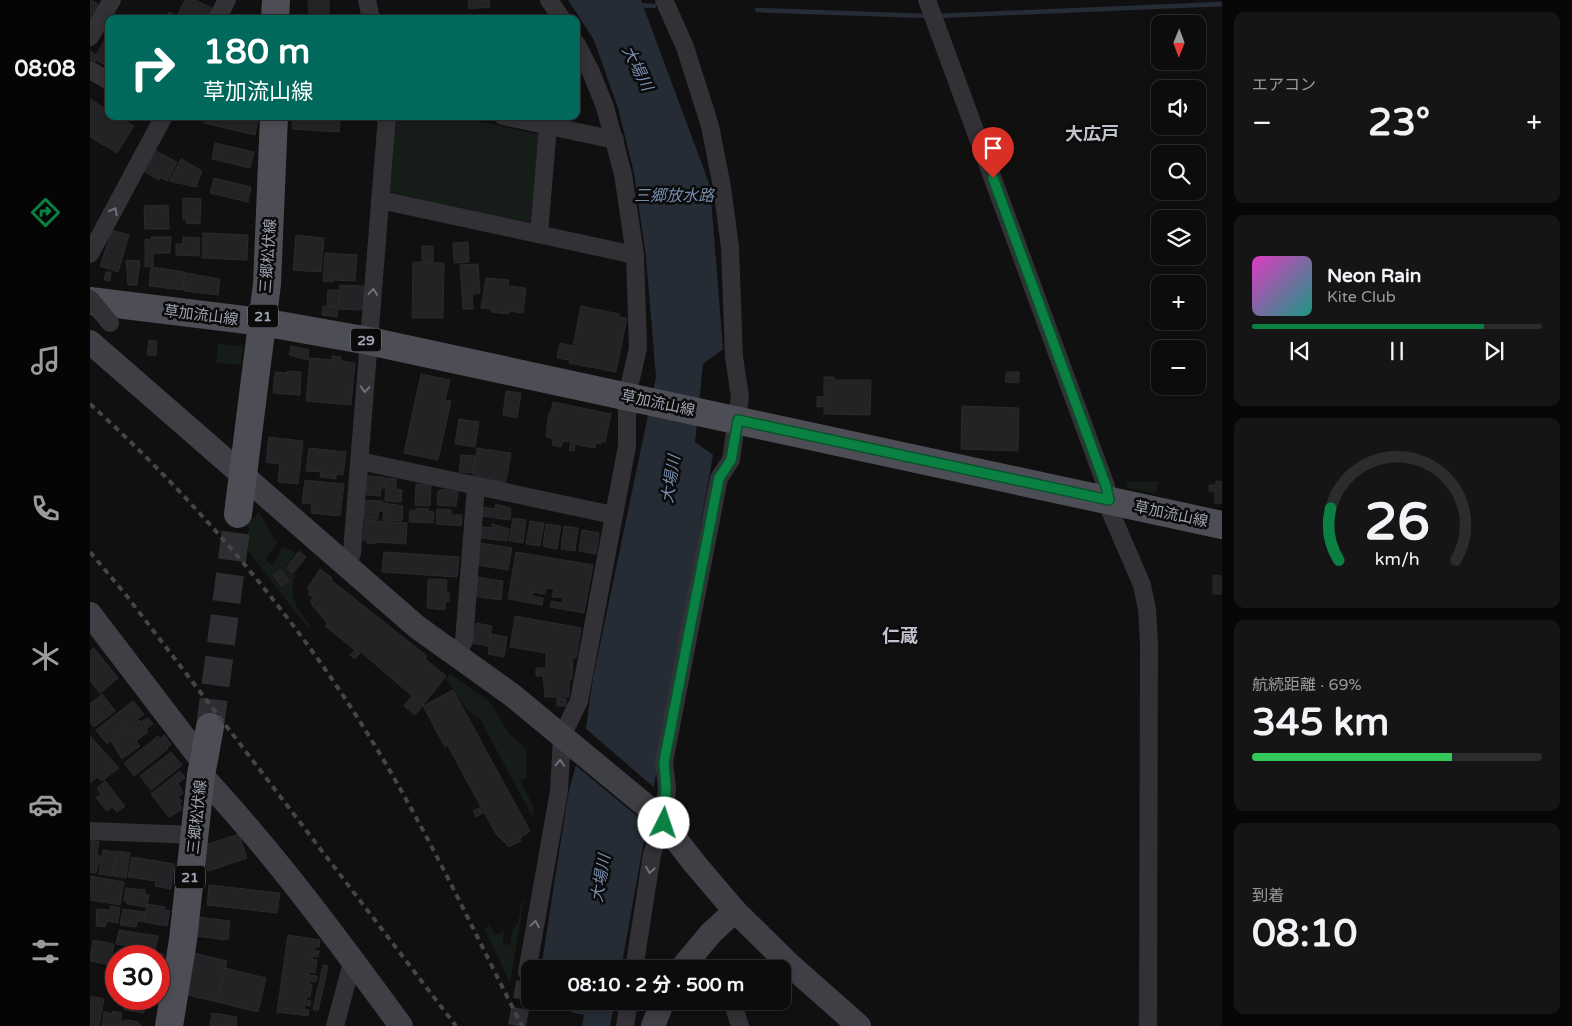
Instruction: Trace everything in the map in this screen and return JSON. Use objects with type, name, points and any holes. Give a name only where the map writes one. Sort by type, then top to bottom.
[{"type":"main road","points":[[276,0],[276,15]]},
{"type":"main road","name":"三郷松伏線","points":[[238,514],[262,322],[270,227],[274,120]]},
{"type":"main road","name":"草加流山線","points":[[90,300],[262,322],[369,341],[1222,525]]},
{"type":"main road","name":"三郷松伏線","points":[[169,1026],[182,940],[202,769],[210,727]]},
{"type":"street","points":[[90,37],[112,0]]},
{"type":"street","points":[[219,15],[227,0]]},
{"type":"street","points":[[367,0],[370,15]]},
{"type":"street","points":[[549,0],[559,15]]},
{"type":"street","points":[[635,960],[652,854],[666,788],[664,762],[719,478],[731,460],[726,418],[740,388],[734,357],[730,247],[722,187],[703,105],[685,47],[664,0]]},
{"type":"street","points":[[929,5],[1106,486],[1111,513],[1142,585],[1147,609],[1148,1026]]},
{"type":"street","points":[[528,960],[567,740],[579,701],[627,446],[638,348],[634,255],[630,213],[615,140],[591,72],[580,51]]},
{"type":"street","points":[[90,70],[105,79]]},
{"type":"street","points":[[90,254],[162,120]]},
{"type":"street","points":[[345,563],[352,554],[387,120]]},
{"type":"street","points":[[521,120],[615,140]]},
{"type":"street","points":[[539,234],[548,126]]},
{"type":"street","points":[[380,200],[634,255]]},
{"type":"street","points":[[90,300],[110,323]]},
{"type":"street","points":[[90,342],[417,627],[512,695],[660,818],[695,864],[735,911],[790,965],[859,1026]]},
{"type":"street","points":[[360,461],[613,515]]},
{"type":"street","points":[[457,654],[464,641],[476,486]]},
{"type":"street","points":[[90,614],[202,769],[352,959],[402,1026]]},
{"type":"street","points":[[90,831],[195,835]]},
{"type":"street","points":[[688,960],[711,933],[735,911]]},
{"type":"street","points":[[335,1026],[352,959]]},
{"type":"street","points":[[625,1026],[628,1010]]},
{"type":"street","points":[[654,1026],[660,1010]]},
{"type":"street","points":[[735,1010],[740,1026]]},
{"type":"shaded area","points":[[393,120],[475,120],[541,135],[534,227],[391,198],[387,192]]},
{"type":"shaded area","points":[[218,344],[243,346],[241,365],[216,363]]},
{"type":"shaded area","points":[[1158,481],[1156,494],[1126,487],[1127,482]]},
{"type":"shaded area","points":[[259,512],[272,536],[278,542],[265,560],[272,565],[283,547],[296,553],[285,567],[295,575],[293,596],[298,608],[311,626],[308,628],[245,547],[249,528],[246,526]]},
{"type":"shaded area","points":[[450,673],[490,702],[509,733],[526,749],[526,779],[520,780],[533,806],[533,818],[480,719],[466,709],[445,680]]},
{"type":"shaded area","points":[[524,900],[510,982],[484,929],[489,925],[495,935],[504,931],[503,944],[510,945],[512,931],[518,923],[522,901]]},
{"type":"water","points":[[568,0],[641,0],[710,186],[723,349],[703,364],[695,442],[713,455],[623,960],[542,960],[568,795],[586,727],[593,678],[656,377],[646,257],[634,173],[618,108],[594,40],[580,18],[580,15],[578,15]]},
{"type":"water","points":[[560,1010],[613,1010],[610,1026],[582,1026],[584,1015]]},
{"type":"pier","points":[[584,727],[657,790],[650,827],[574,764]]},
{"type":"pier","points":[[547,1010],[572,1010],[571,1014]]},
{"type":"building","points":[[90,0],[98,4],[90,18]]},
{"type":"building","points":[[185,0],[195,0],[212,8],[209,15],[178,14]]},
{"type":"building","points":[[308,0],[329,0],[329,15],[309,15]]},
{"type":"building","points":[[468,0],[489,0],[490,7],[469,9]]},
{"type":"building","points":[[105,40],[105,65],[90,59],[90,51],[96,55]]},
{"type":"building","points":[[90,99],[105,108],[105,120],[124,120],[134,126],[117,153],[90,137]]},
{"type":"building","points":[[205,120],[258,120],[255,135],[204,123]]},
{"type":"building","points":[[293,120],[340,120],[339,132],[292,129]]},
{"type":"building","points":[[215,143],[254,152],[250,168],[212,159]]},
{"type":"building","points":[[154,150],[177,162],[167,181],[160,177],[159,180],[143,171]]},
{"type":"building","points":[[181,159],[202,171],[196,187],[169,181]]},
{"type":"building","points":[[214,178],[251,187],[248,202],[210,193]]},
{"type":"building","points":[[183,198],[201,199],[200,224],[186,223],[187,219],[183,219]]},
{"type":"building","points":[[168,205],[169,229],[145,229],[144,206]]},
{"type":"building","points":[[112,230],[129,235],[118,272],[100,266]]},
{"type":"building","points":[[203,233],[248,235],[247,260],[202,258]]},
{"type":"building","points":[[296,235],[324,238],[321,272],[293,270]]},
{"type":"building","points":[[151,237],[171,237],[170,253],[145,253],[145,239],[151,240]]},
{"type":"building","points":[[183,237],[200,238],[199,256],[176,255],[176,244],[183,244]]},
{"type":"building","points":[[468,242],[469,262],[454,263],[453,243]]},
{"type":"building","points":[[422,246],[433,246],[433,262],[422,262]]},
{"type":"building","points":[[325,253],[357,255],[355,281],[323,281]]},
{"type":"building","points":[[145,254],[153,254],[153,266],[145,267]]},
{"type":"building","points":[[126,260],[140,261],[137,285],[128,285]]},
{"type":"building","points":[[413,262],[444,263],[443,318],[412,318]]},
{"type":"building","points":[[478,264],[480,293],[472,294],[473,309],[463,309],[460,265]]},
{"type":"building","points":[[151,267],[185,272],[183,290],[149,286]]},
{"type":"building","points":[[106,272],[111,272],[110,281],[104,280]]},
{"type":"building","points":[[186,273],[220,279],[218,295],[184,291]]},
{"type":"building","points":[[486,278],[509,280],[508,286],[526,288],[523,313],[509,311],[509,314],[491,312],[492,309],[481,308]]},
{"type":"building","points":[[340,285],[364,286],[363,310],[339,309]]},
{"type":"building","points":[[328,290],[339,290],[338,306],[327,306]]},
{"type":"building","points":[[323,306],[338,307],[337,317],[322,315]]},
{"type":"building","points":[[581,306],[619,314],[619,317],[627,318],[616,372],[569,363],[570,360],[557,358],[560,343],[573,346]]},
{"type":"building","points":[[149,340],[157,341],[156,356],[147,355]]},
{"type":"building","points":[[291,346],[309,350],[308,360],[289,355]]},
{"type":"building","points":[[332,356],[341,357],[341,361],[355,363],[351,405],[306,401],[310,358],[332,360]]},
{"type":"building","points":[[287,371],[301,372],[300,395],[273,393],[275,372],[287,373]]},
{"type":"building","points":[[1006,372],[1019,372],[1019,383],[1005,382]]},
{"type":"building","points":[[421,374],[450,380],[445,400],[451,401],[438,460],[404,453]]},
{"type":"building","points":[[824,377],[834,377],[834,380],[871,380],[870,415],[824,414],[824,406],[817,407],[817,396],[824,397]]},
{"type":"building","points":[[506,391],[521,393],[517,418],[503,415]]},
{"type":"building","points":[[553,402],[611,414],[605,442],[601,441],[601,444],[596,443],[595,448],[575,444],[574,451],[569,450],[571,442],[563,441],[561,447],[552,445],[554,439],[546,437],[549,412],[551,412]]},
{"type":"building","points":[[962,406],[1019,408],[1018,451],[961,449]]},
{"type":"building","points":[[459,419],[479,422],[475,447],[455,444]]},
{"type":"building","points":[[269,437],[303,441],[298,484],[278,482],[280,464],[266,462]]},
{"type":"building","points":[[309,448],[346,452],[343,475],[336,474],[336,479],[320,477],[321,472],[306,471]]},
{"type":"building","points":[[477,448],[511,453],[506,482],[473,477]]},
{"type":"building","points":[[461,455],[475,456],[473,473],[459,472]]},
{"type":"building","points":[[367,476],[385,477],[384,488],[381,488],[380,496],[366,495]]},
{"type":"building","points":[[386,478],[396,479],[396,489],[402,490],[401,502],[385,501]]},
{"type":"building","points":[[305,480],[344,484],[340,516],[311,513],[312,504],[302,503]]},
{"type":"building","points":[[1216,481],[1222,482],[1222,503],[1215,503],[1215,491],[1209,491],[1209,485],[1216,485]]},
{"type":"building","points":[[416,484],[431,485],[430,506],[415,505]]},
{"type":"building","points":[[444,489],[458,492],[456,506],[437,505],[438,491]]},
{"type":"building","points":[[365,500],[383,501],[382,511],[379,511],[378,519],[364,519]]},
{"type":"building","points":[[384,503],[403,506],[402,521],[383,520]]},
{"type":"building","points":[[496,504],[511,508],[510,520],[481,516],[482,507],[495,509]]},
{"type":"building","points":[[416,508],[428,509],[428,511],[434,512],[433,523],[409,522],[410,510],[416,511]]},
{"type":"building","points":[[437,509],[451,510],[451,515],[462,515],[461,526],[436,524]]},
{"type":"building","points":[[513,518],[526,520],[523,543],[509,541]]},
{"type":"building","points":[[365,520],[407,523],[406,544],[367,543],[367,540],[363,540]]},
{"type":"building","points":[[530,521],[544,523],[540,546],[526,544]]},
{"type":"building","points":[[492,524],[509,529],[507,541],[480,538],[482,527],[492,528]]},
{"type":"building","points":[[546,524],[561,526],[557,549],[543,546]]},
{"type":"building","points":[[564,526],[578,528],[575,551],[561,549]]},
{"type":"building","points":[[582,530],[599,533],[596,554],[579,551]]},
{"type":"building","points":[[480,543],[512,548],[508,570],[476,565]]},
{"type":"building","points":[[299,551],[306,557],[293,573],[286,568]]},
{"type":"building","points":[[384,552],[459,557],[457,577],[382,572]]},
{"type":"building","points":[[516,552],[593,565],[584,613],[550,607],[551,601],[562,603],[563,598],[552,597],[554,589],[546,588],[545,594],[533,592],[532,596],[543,598],[542,605],[508,599]]},
{"type":"building","points":[[320,569],[332,578],[331,580],[427,656],[425,659],[446,676],[415,715],[404,706],[412,696],[361,652],[355,659],[350,655],[355,650],[325,626],[327,623],[310,602],[313,598],[308,594],[311,592],[307,589]]},
{"type":"building","points":[[281,570],[289,581],[282,586],[273,575]]},
{"type":"building","points":[[1213,575],[1222,576],[1222,594],[1213,594]]},
{"type":"building","points":[[475,577],[503,581],[501,600],[473,596]]},
{"type":"building","points":[[428,579],[447,580],[446,592],[449,593],[449,602],[445,601],[445,610],[427,608]]},
{"type":"building","points":[[515,616],[581,628],[576,658],[573,657],[572,680],[569,680],[569,697],[545,697],[543,676],[536,676],[536,668],[546,668],[546,653],[510,647]]},
{"type":"building","points":[[476,623],[492,626],[488,646],[472,643]]},
{"type":"building","points":[[491,634],[507,637],[504,657],[488,654]]},
{"type":"building","points":[[94,648],[118,678],[100,693],[90,681],[90,651]]},
{"type":"building","points":[[453,690],[530,831],[520,838],[521,841],[509,847],[496,834],[484,812],[476,817],[473,811],[481,807],[448,746],[445,747],[423,706]]},
{"type":"building","points":[[102,694],[115,711],[94,727],[90,723],[90,704]]},
{"type":"building","points":[[557,698],[566,699],[566,706],[557,706]]},
{"type":"building","points":[[133,701],[144,714],[107,744],[96,730]]},
{"type":"building","points":[[148,718],[153,724],[146,729],[148,732],[136,741],[140,746],[122,759],[111,741],[139,720],[141,722]]},
{"type":"building","points":[[164,735],[171,744],[168,749],[134,776],[124,763],[158,736],[160,739]]},
{"type":"building","points":[[90,736],[119,768],[102,781],[97,777],[90,783]]},
{"type":"building","points":[[171,752],[182,765],[151,790],[140,776]]},
{"type":"building","points":[[180,771],[185,778],[178,783],[183,793],[178,797],[182,801],[179,804],[183,809],[169,817],[151,794]]},
{"type":"building","points":[[105,781],[125,806],[117,812],[112,807],[107,811],[96,798],[101,794],[97,788]]},
{"type":"building","points":[[239,834],[247,858],[208,871],[203,856],[206,845]]},
{"type":"building","points":[[91,840],[99,842],[97,855],[101,856],[96,873],[90,872]]},
{"type":"building","points":[[103,850],[116,852],[112,876],[99,874]]},
{"type":"building","points":[[117,851],[130,853],[126,878],[113,876]]},
{"type":"building","points":[[132,857],[174,864],[171,889],[155,886],[156,881],[128,877]]},
{"type":"building","points":[[90,876],[124,882],[120,905],[90,900]]},
{"type":"building","points":[[209,885],[280,893],[277,913],[207,905]]},
{"type":"building","points":[[126,888],[145,890],[145,895],[149,895],[147,907],[127,904],[124,901]]},
{"type":"building","points":[[147,904],[165,907],[165,910],[170,911],[167,926],[144,922]]},
{"type":"building","points":[[111,906],[120,908],[118,923],[107,921],[105,927],[96,926],[97,909],[110,910]]},
{"type":"building","points":[[123,909],[145,912],[143,922],[137,921],[136,927],[120,925]]},
{"type":"building","points":[[198,917],[230,921],[228,940],[196,936]]},
{"type":"building","points":[[119,930],[158,936],[156,945],[116,944]]},
{"type":"building","points":[[288,935],[320,940],[319,947],[314,947],[314,950],[319,951],[318,957],[312,956],[312,959],[317,960],[315,973],[310,972],[309,975],[317,976],[316,982],[309,981],[308,984],[312,984],[310,997],[306,997],[306,1000],[311,1001],[310,1006],[305,1005],[304,1009],[309,1010],[308,1016],[277,1012]]},
{"type":"building","points":[[93,940],[114,944],[105,945],[105,964],[90,961]]},
{"type":"building","points":[[194,953],[227,961],[217,1002],[184,994]]},
{"type":"building","points":[[323,965],[328,966],[318,1011],[313,1009]]},
{"type":"building","points":[[225,968],[266,978],[258,1012],[217,1002]]},
{"type":"building","points":[[90,996],[104,999],[99,1026],[90,1026]]},
{"type":"building","points":[[124,1010],[144,1010],[144,1013]]},
{"type":"building","points":[[113,1011],[122,1013],[120,1026],[102,1026],[104,1012],[112,1014]]},
{"type":"building","points":[[212,1013],[237,1017],[236,1026],[210,1026]]},
{"type":"building","points":[[122,1021],[139,1022],[138,1024],[142,1026],[121,1026]]},
{"type":"waterway","points":[[936,16],[1222,4]]},
{"type":"waterway","points":[[638,5],[654,6]]},
{"type":"waterway","points":[[757,10],[928,16]]},
{"type":"tunnel","points":[[210,727],[238,514]]},
{"type":"tunnel","points":[[517,1026],[521,1004]]},
{"type":"railway","points":[[90,404],[166,477],[238,557],[305,641],[335,684],[364,728],[407,801],[522,1026]]},
{"type":"railway","points":[[90,552],[126,595],[456,1026]]},
{"type":"district","name":"大広戸","points":[[1092,134]]},
{"type":"district","name":"仁蔵","points":[[900,636]]},
{"type":"route","points":[[664,823],[666,788],[664,762],[719,478],[731,460],[738,420],[1109,500],[1106,486],[993,178]]},
{"type":"water label","name":"大場川","points":[[638,68]]},
{"type":"water label","name":"三郷放水路","points":[[674,195]]},
{"type":"water label","name":"大場川","points":[[670,479]]},
{"type":"water label","name":"大場川","points":[[600,878]]}]
